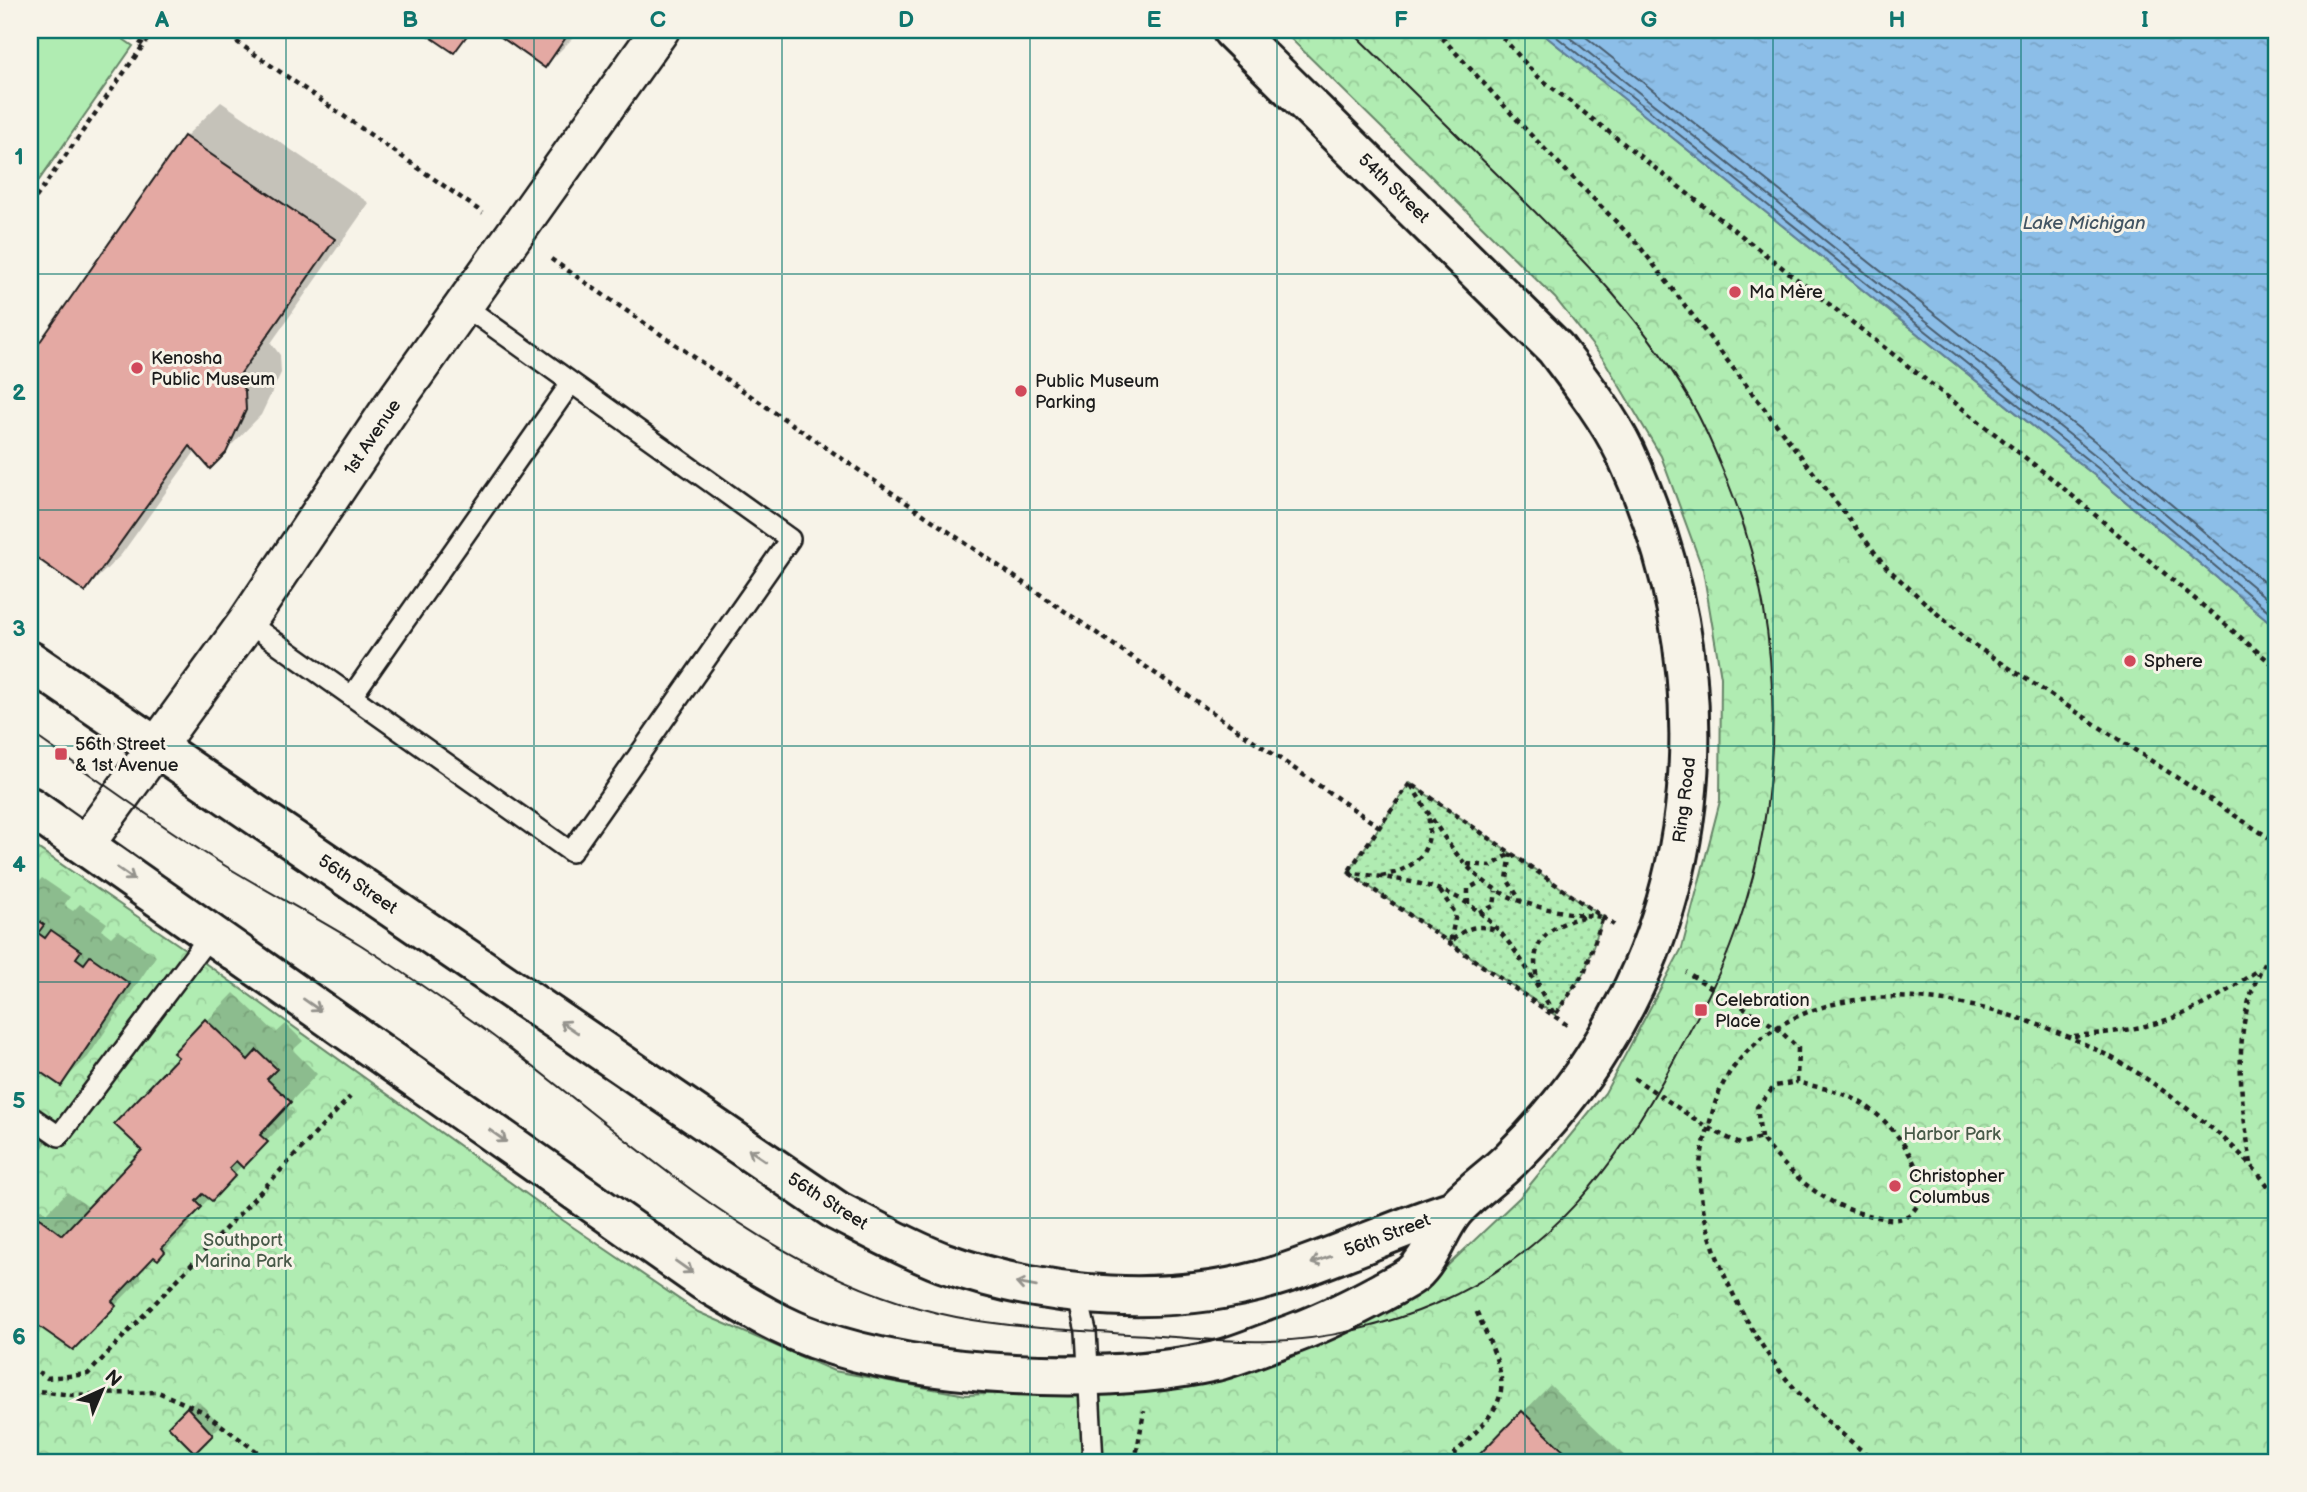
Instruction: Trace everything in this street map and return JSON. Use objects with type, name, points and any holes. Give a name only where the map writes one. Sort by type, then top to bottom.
[{"type":"street","name":"1st Avenue","points":[[85,845],[247,622],[463,305],[660,30]]},
{"type":"street","name":"54th Street","points":[[1232,30],[1555,348]]},
{"type":"street","name":"Ring Road","points":[[1454,1209],[1510,1160],[1561,1102],[1599,1051],[1625,1006],[1654,938],[1678,855],[1690,783],[1691,711],[1684,639],[1671,575],[1624,449],[1593,398],[1555,348]]},
{"type":"street","name":"56th Street","points":[[30,661],[837,1211],[942,1262],[1009,1282],[1077,1294],[1159,1296],[1278,1276],[1454,1209]]},
{"type":"street","name":"56th Street","points":[[30,807],[704,1281],[759,1314],[815,1339],[878,1357],[941,1368],[1010,1374],[1162,1369],[1219,1360],[1331,1321],[1415,1273],[1454,1209]]},
{"type":"lane","points":[[247,622],[572,852],[790,540],[463,305]]},
{"type":"lane","points":[[352,696],[571,383]]},
{"type":"lane","points":[[30,1116],[59,1136],[211,934]]},
{"type":"lane","points":[[1077,1294],[1086,1331],[1093,1462]]},
{"type":"path","points":[[123,30],[144,45]]},
{"type":"path","points":[[30,206],[154,30]]},
{"type":"path","points":[[219,30],[485,214]]},
{"type":"path","points":[[1435,30],[1530,134],[1637,243],[1886,568],[1965,639],[2277,844]]},
{"type":"path","points":[[1496,30],[1536,75],[2050,477],[2277,668]]},
{"type":"path","points":[[551,260],[1378,826]]},
{"type":"path","points":[[1348,872],[1410,783]]},
{"type":"path","points":[[1410,783],[1463,863],[1483,881],[1525,904],[1553,912],[1603,917]]},
{"type":"path","points":[[1410,783],[1615,925]]},
{"type":"path","points":[[1377,877],[1405,870],[1423,855],[1430,834],[1426,808]]},
{"type":"path","points":[[1463,863],[1491,866],[1511,853]]},
{"type":"path","points":[[1511,853],[1507,882],[1525,904]]},
{"type":"path","points":[[1348,872],[1439,889],[1478,912],[1503,933],[1555,1015]]},
{"type":"path","points":[[1348,872],[1567,1026]]},
{"type":"path","points":[[1469,906],[1468,889],[1475,882],[1483,881]]},
{"type":"path","points":[[1439,889],[1456,914],[1450,943]]},
{"type":"path","points":[[1478,912],[1494,906],[1496,889]]},
{"type":"path","points":[[1542,994],[1534,961],[1539,943],[1557,926],[1588,916]]},
{"type":"path","points":[[1555,1015],[1584,971],[1603,917]]},
{"type":"path","points":[[1450,943],[1460,933],[1476,926],[1503,933]]},
{"type":"path","points":[[2251,1164],[2239,1087],[2240,1058],[2246,1009],[2259,968],[2277,943]]},
{"type":"path","points":[[2072,1036],[2148,1027],[2180,1016],[2203,1007],[2259,968]]},
{"type":"path","points":[[1686,972],[1777,1028],[1798,1048],[1797,1082]]},
{"type":"path","points":[[1876,1462],[1814,1409],[1768,1355],[1718,1258],[1702,1195],[1700,1166],[1708,1128],[1720,1092],[1742,1057],[1777,1028],[1840,1003],[1909,998],[1989,1009],[2072,1036],[2135,1070],[2165,1092],[2251,1164],[2277,1199]]},
{"type":"path","points":[[1634,1079],[1708,1128],[1740,1144],[1761,1138]]},
{"type":"path","points":[[1797,1082],[1842,1093],[1884,1120],[1920,1171],[1924,1193],[1913,1213],[1898,1221],[1858,1213],[1820,1197],[1786,1169],[1761,1138],[1757,1107],[1775,1086],[1797,1082]]},
{"type":"path","points":[[30,1366],[47,1378],[88,1374],[349,1097]]},
{"type":"path","points":[[1446,1462],[1492,1417],[1503,1393],[1499,1362],[1475,1308]]},
{"type":"path","points":[[30,1390],[72,1395],[158,1392],[202,1410],[271,1462]]},
{"type":"path","points":[[1135,1462],[1145,1406]]},
{"type":"green space","points":[[30,30],[110,30],[133,46],[30,193]]},
{"type":"green space","name":"Harbor Park","points":[[1282,30],[1538,30],[2094,475],[2277,628],[2277,1462],[30,1462],[30,843],[195,956],[564,1221],[698,1312],[834,1371],[966,1395],[1174,1385],[1280,1357],[1441,1272],[1520,1197],[1605,1093],[1682,948],[1720,801],[1721,677],[1703,570],[1661,456],[1604,360],[1555,298]]},
{"type":"green space","points":[[1410,783],[1603,917],[1585,971],[1555,1015],[1348,872]]},
{"type":"water","name":"Lake Michigan","points":[[1538,30],[2277,30],[2277,628],[2094,475]]},
{"type":"building","points":[[420,30],[471,30],[454,53]]},
{"type":"building","points":[[491,30],[571,30],[545,68]]},
{"type":"building","name":"Kenosha Public Museum","points":[[184,136],[335,239],[237,379],[245,391],[246,410],[226,453],[210,469],[190,446],[85,592],[30,553],[30,356]]},
{"type":"building","points":[[30,915],[44,925],[38,933],[45,938],[51,930],[81,951],[76,958],[84,964],[90,956],[130,984],[61,1086],[30,1065]]},
{"type":"building","points":[[205,1019],[248,1060],[257,1050],[277,1069],[267,1079],[291,1102],[260,1135],[268,1142],[243,1168],[236,1161],[229,1168],[236,1175],[212,1201],[203,1194],[196,1201],[202,1207],[162,1248],[165,1252],[158,1260],[154,1257],[112,1301],[116,1306],[73,1350],[30,1320],[30,1231],[39,1218],[62,1235],[142,1150],[114,1124],[178,1057],[173,1053]]},
{"type":"building","points":[[187,1407],[213,1435],[195,1453],[168,1426]]},
{"type":"building","points":[[1522,1411],[1575,1462],[1472,1462]]},
{"type":"tram line","points":[[30,732],[188,842],[361,945],[419,984],[534,1067],[702,1198],[761,1237],[822,1271],[887,1298],[956,1317],[1020,1326],[1217,1340],[1270,1341],[1313,1338],[1377,1324],[1438,1303],[1478,1283],[1515,1259],[1548,1232],[1605,1170],[1652,1099],[1718,976],[1749,892],[1762,834],[1770,776],[1773,716],[1770,656],[1762,598],[1748,540],[1714,449],[1678,381],[1635,320],[1586,264],[1350,30]]},
{"type":"place","name":"Ma Mère","points":[[1735,292]]},
{"type":"place","name":"Kenosha Public Museum","points":[[137,368]]},
{"type":"place","name":"Public Museum Parking","points":[[1021,391]]},
{"type":"place","name":"Sphere","points":[[2130,661]]},
{"type":"place","name":"56th Street & 1st Avenue","points":[[61,754]]},
{"type":"place","name":"Celebration Place","points":[[1701,1010]]},
{"type":"place","name":"Christopher Columbus","points":[[1895,1186]]},
{"type":"park label","name":"Southport Marina Park","points":[[243,1250]]}]
